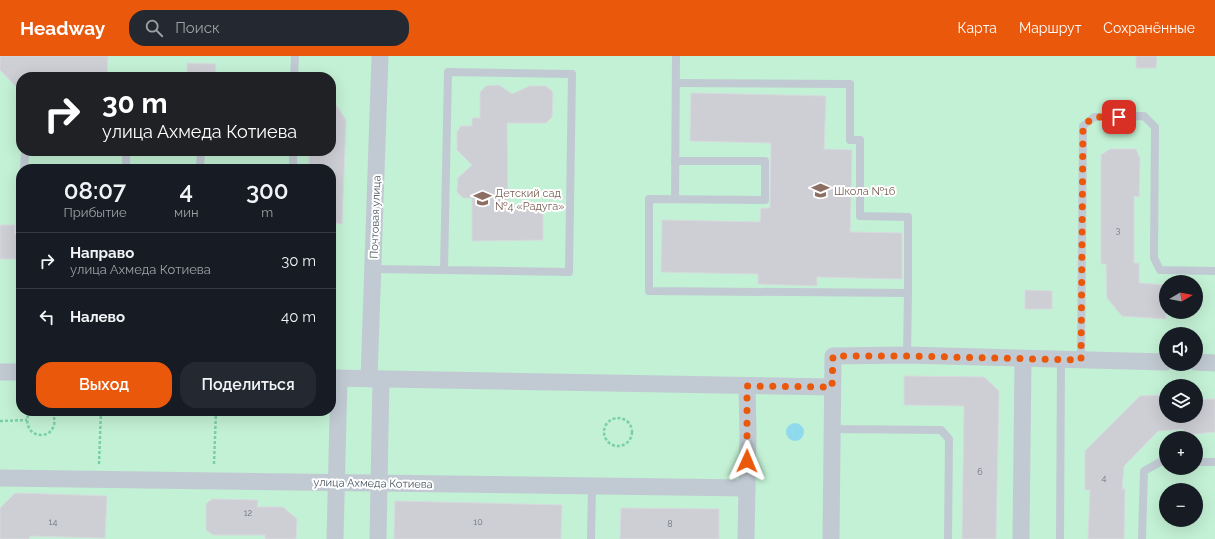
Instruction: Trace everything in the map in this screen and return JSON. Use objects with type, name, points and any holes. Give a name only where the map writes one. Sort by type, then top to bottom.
[{"type":"street","name":"Почтовая улица","points":[[378,539],[379,483],[373,269],[380,56]]},
{"type":"street","points":[[831,539],[833,356],[907,356],[1159,362]]},
{"type":"street","points":[[1021,539],[1023,359]]},
{"type":"street","points":[[1203,362],[1215,363]]},
{"type":"street","points":[[0,372],[16,372]]},
{"type":"street","points":[[336,378],[832,387]]},
{"type":"street","points":[[746,539],[747,386]]},
{"type":"street","points":[[335,416],[335,539]]},
{"type":"street","name":"улица Ахмеда Котиева","points":[[0,478],[747,488]]},
{"type":"lane","points":[[294,72],[295,56]]},
{"type":"lane","points":[[675,199],[676,56]]},
{"type":"lane","points":[[373,269],[569,272],[572,74],[448,72],[444,270]]},
{"type":"lane","points":[[676,83],[850,84],[850,140],[860,140],[860,216],[908,217],[907,356]]},
{"type":"lane","points":[[1081,360],[1083,126],[1094,117],[1144,116],[1156,127],[1154,258],[1160,270],[1215,271]]},
{"type":"lane","points":[[675,161],[765,161],[765,200],[649,199],[649,291],[908,293]]},
{"type":"lane","points":[[1060,539],[1061,360]]},
{"type":"lane","points":[[832,429],[941,430],[949,439],[948,539]]},
{"type":"lane","points":[[1203,462],[1215,462]]},
{"type":"lane","points":[[1142,539],[1144,471],[1159,463]]},
{"type":"lane","points":[[591,539],[592,486]]},
{"type":"path","points":[[27,416],[27,424],[32,432],[40,435],[49,432],[55,425],[55,416]]},
{"type":"path","points":[[99,479],[101,416]]},
{"type":"path","points":[[214,481],[216,416]]},
{"type":"path","points":[[615,418],[621,418],[627,421],[631,426],[631,438],[627,443],[615,445],[610,443],[606,438],[604,432],[606,426],[609,421],[615,418]]},
{"type":"path","points":[[0,421],[27,420]]},
{"type":"green space","points":[[0,56],[1215,56],[1215,539],[0,539]]},
{"type":"water","points":[[791,423],[799,423],[804,428],[802,439],[799,441],[791,441],[786,436],[786,428]]},
{"type":"building","points":[[0,56],[108,56],[107,72],[16,72],[16,87],[0,70]]},
{"type":"building","points":[[1136,56],[1157,56],[1156,68],[1136,68]]},
{"type":"building","points":[[187,63],[216,64],[215,72],[187,72]]},
{"type":"building","points":[[499,85],[512,94],[530,86],[546,86],[553,92],[552,117],[546,123],[507,123],[508,206],[543,206],[543,240],[472,241],[472,198],[463,198],[457,192],[458,178],[472,165],[457,150],[457,132],[461,126],[472,126],[472,118],[480,118],[480,92],[486,86]]},
{"type":"building","name":"Школа №16","points":[[691,93],[826,96],[824,149],[852,150],[850,232],[902,233],[902,279],[817,277],[817,286],[758,284],[758,274],[661,272],[662,220],[760,222],[761,208],[770,208],[771,143],[690,141]]},
{"type":"building","points":[[336,105],[346,120],[342,224],[336,223],[336,164],[309,164],[309,156],[336,156]]},
{"type":"building","points":[[1110,149],[1136,149],[1140,159],[1139,197],[1134,196],[1134,263],[1139,263],[1139,283],[1159,284],[1159,319],[1122,316],[1107,298],[1106,264],[1101,264],[1101,155]]},
{"type":"building","points":[[0,225],[15,225],[16,259],[0,259]]},
{"type":"building","points":[[1025,290],[1052,291],[1052,309],[1025,309]]},
{"type":"building","points":[[904,376],[984,377],[999,391],[996,539],[962,539],[964,406],[904,405]]},
{"type":"building","points":[[1159,395],[1159,423],[1203,423],[1203,400],[1215,399],[1215,432],[1203,433],[1203,431],[1183,431],[1183,429],[1158,431],[1124,466],[1122,489],[1125,489],[1124,539],[1088,539],[1090,490],[1085,490],[1085,451],[1140,396]]},
{"type":"building","points":[[15,493],[107,496],[105,538],[31,536],[28,539],[0,539],[0,508]]},
{"type":"building","points":[[212,499],[258,500],[257,507],[283,507],[297,519],[296,539],[265,539],[265,535],[213,535],[206,530],[206,504]]},
{"type":"building","points":[[395,501],[562,505],[561,539],[394,539]]},
{"type":"building","points":[[621,508],[719,509],[719,539],[620,539]]},
{"type":"place","name":"Школа №16","points":[[821,191]]},
{"type":"place","name":"Детский сад №4 «Радуга»","points":[[482,199]]},
{"type":"route","points":[[747,461],[747,386],[832,387],[833,356],[1081,360],[1083,126],[1094,117],[1119,117]]}]
